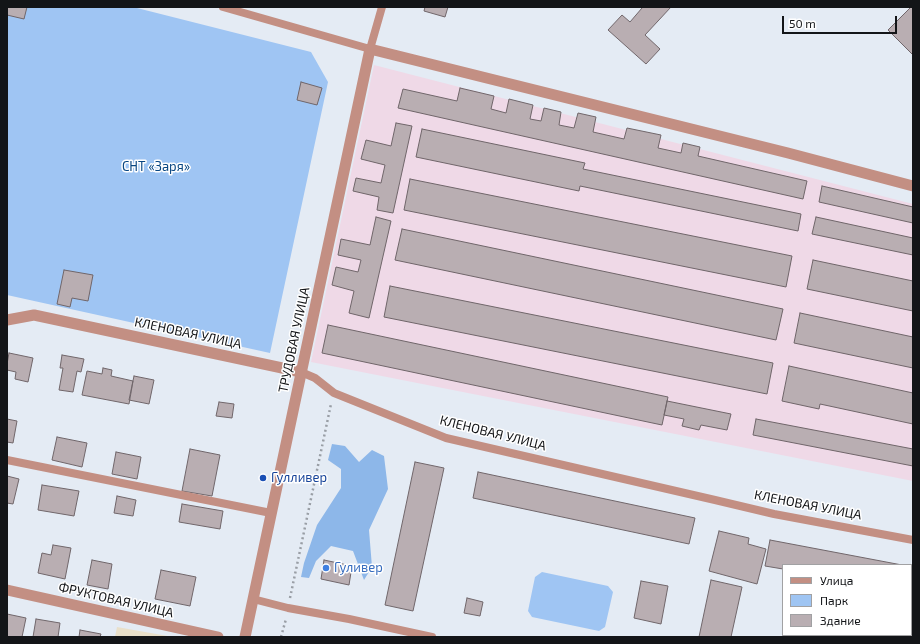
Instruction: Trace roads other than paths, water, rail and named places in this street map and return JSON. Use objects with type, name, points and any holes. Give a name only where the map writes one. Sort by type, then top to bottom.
[{"type":"street","points":[[370,50],[788,153],[913,186]]},
{"type":"street","name":"ТРУДОВАЯ УЛИЦА","points":[[245,637],[370,50]]},
{"type":"street","name":"КЛЕНОВАЯ УЛИЦА","points":[[7,320],[34,315],[301,372]]},
{"type":"street","name":"ФРУКТОВАЯ УЛИЦА","points":[[7,590],[218,637]]},
{"type":"lane","points":[[223,7],[370,50],[382,7]]},
{"type":"lane","name":"КЛЕНОВАЯ УЛИЦА","points":[[301,372],[315,378],[334,394],[446,438],[774,514],[913,540]]},
{"type":"lane","points":[[7,460],[271,513]]},
{"type":"lane","points":[[253,600],[432,637]]},
{"type":"place","name":"Гулливер","points":[[263,478]]},
{"type":"place","name":"Гуливер","points":[[326,568]]},
{"type":"park label","name":"СНТ «Заря»","points":[[156,167]]}]
